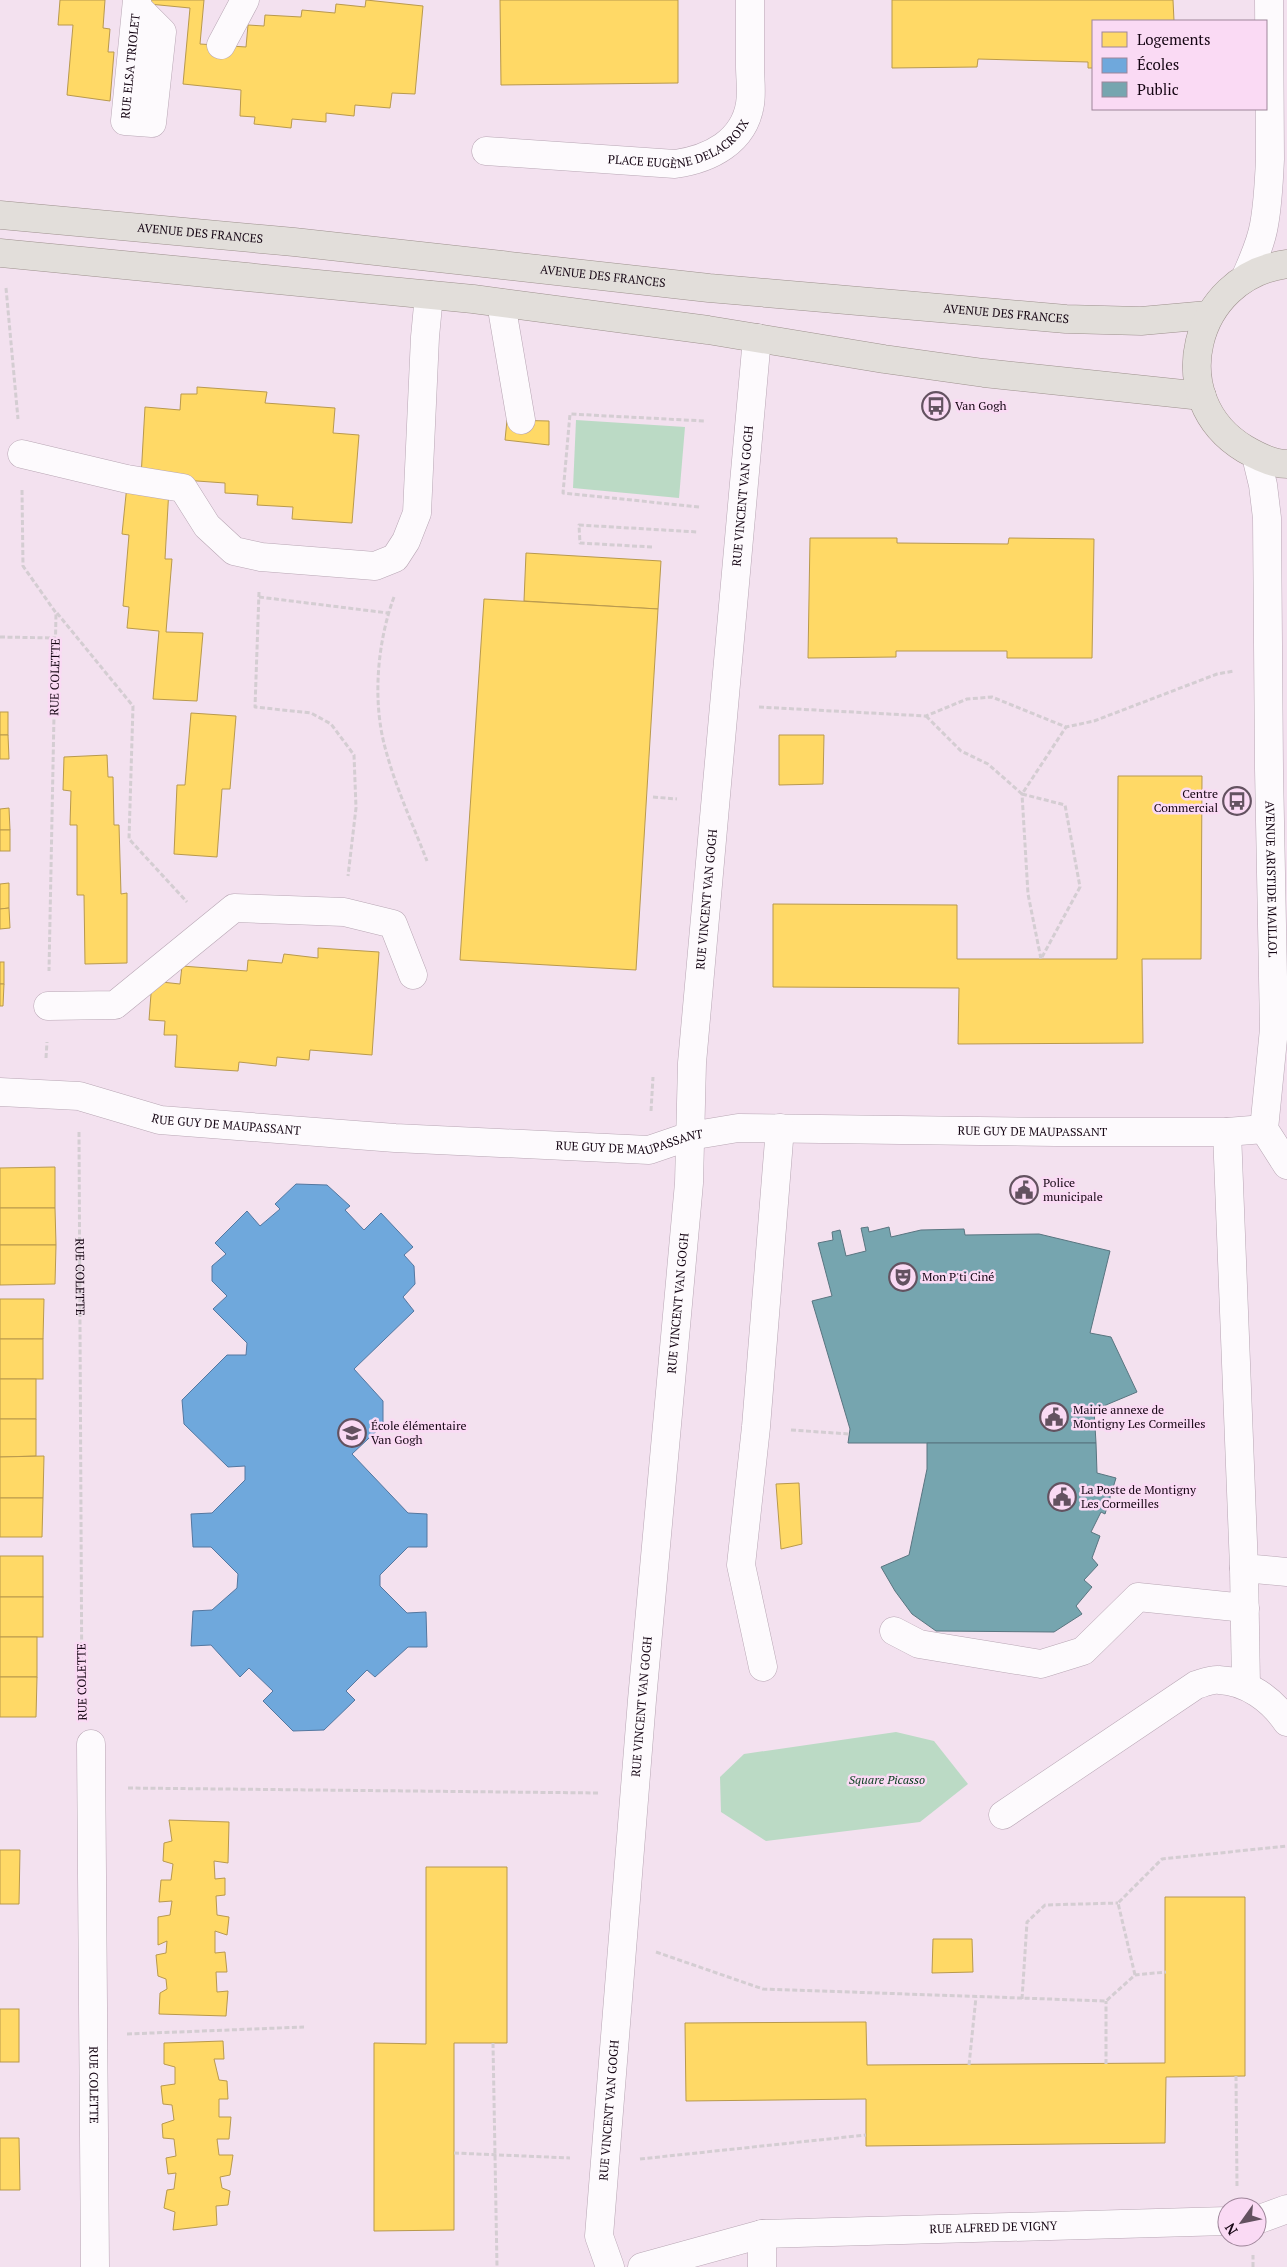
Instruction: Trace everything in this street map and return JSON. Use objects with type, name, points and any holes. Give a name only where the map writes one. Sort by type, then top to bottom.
[{"type":"main road","name":"AVENUE DES FRANCES","points":[[0,214],[294,242],[708,288],[1066,319],[1141,321],[1208,315]]},
{"type":"main road","points":[[0,253],[501,302],[757,338],[984,373],[1202,396]]},
{"type":"main road","points":[[1287,264],[1271,266],[1246,276],[1224,293],[1208,315],[1198,342],[1197,369],[1202,396],[1214,421],[1232,442],[1256,456],[1287,464]]},
{"type":"street","points":[[221,45],[245,0]]},
{"type":"street","name":"PLACE EUGÈNE DELACROIX","points":[[486,151],[675,164],[694,162],[711,155],[726,145],[743,128],[750,104],[750,0]]},
{"type":"street","points":[[1246,276],[1259,246],[1264,225],[1270,159],[1268,0]]},
{"type":"street","points":[[1270,159],[1287,205]]},
{"type":"street","points":[[22,454],[127,479],[183,488],[206,526],[234,551],[261,557],[375,566],[395,558],[406,541],[418,513],[425,337],[430,295]]},
{"type":"street","points":[[501,302],[521,420]]},
{"type":"street","name":"RUE VINCENT VAN GOGH","points":[[610,2267],[599,2236],[634,1794],[689,1182],[692,1063],[757,338]]},
{"type":"street","name":"AVENUE ARISTIDE MAILLOL","points":[[1256,456],[1267,518],[1269,585],[1269,760],[1274,1029],[1264,1129]]},
{"type":"street","name":"AVENUE ARISTIDE MAILLOL","points":[[1269,585],[1287,544]]},
{"type":"street","points":[[48,1006],[115,1005],[234,908],[344,912],[393,924],[413,975]]},
{"type":"street","name":"RUE GUY DE MAUPASSANT","points":[[0,1092],[80,1096],[160,1120],[396,1138],[649,1150],[690,1136],[738,1128],[1227,1132],[1264,1129]]},
{"type":"street","points":[[763,1667],[741,1565],[756,1427],[780,1128]]},
{"type":"street","points":[[1264,1129],[1287,1165]]},
{"type":"street","points":[[1227,1132],[1244,1568],[1246,1686]]},
{"type":"street","points":[[1244,1568],[1287,1572]]},
{"type":"street","points":[[894,1632],[920,1644],[1041,1664],[1083,1651],[1138,1596],[1245,1608]]},
{"type":"street","points":[[1003,1815],[1196,1685],[1218,1680],[1246,1686],[1279,1710],[1287,1722]]},
{"type":"street","name":"RUE COLETTE","points":[[91,1744],[95,2267]]},
{"type":"street","points":[[1267,2216],[1287,2209]]},
{"type":"street","name":"RUE ALFRED DE VIGNY","points":[[642,2267],[762,2234],[1217,2211]]},
{"type":"street","points":[[762,2234],[762,2267]]},
{"type":"path","points":[[6,281],[22,454],[23,566],[56,613],[133,706],[129,839],[210,928]]},
{"type":"path","points":[[699,507],[563,493],[570,414],[706,422]]},
{"type":"path","points":[[652,547],[580,543],[579,525],[698,532]]},
{"type":"path","points":[[261,557],[255,707],[311,713],[331,724],[354,755],[356,808],[344,912]]},
{"type":"path","points":[[397,588],[388,613],[379,666],[379,712],[385,750],[427,862]]},
{"type":"path","points":[[259,597],[388,613]]},
{"type":"path","name":"RUE COLETTE","points":[[45,1094],[56,613]]},
{"type":"path","points":[[0,637],[56,638]]},
{"type":"path","points":[[756,707],[926,716],[967,699],[992,697],[1066,727],[1094,721],[1218,674],[1238,670]]},
{"type":"path","points":[[926,716],[961,751],[988,764],[1022,794],[1065,805],[1080,887],[1042,959],[1028,894],[1022,794],[1066,727]]},
{"type":"path","points":[[653,797],[677,798]]},
{"type":"path","points":[[651,1118],[654,1074]]},
{"type":"path","name":"RUE COLETTE","points":[[80,1096],[82,1726],[91,1744]]},
{"type":"path","points":[[756,1427],[849,1434]]},
{"type":"path","points":[[91,1788],[634,1794]]},
{"type":"path","points":[[1022,1999],[1027,1922],[1045,1905],[1118,1903],[1162,1859],[1287,1846]]},
{"type":"path","points":[[1118,1903],[1135,1975]]},
{"type":"path","points":[[622,1941],[763,1989],[1106,2001],[1135,1975],[1166,1972]]},
{"type":"path","points":[[969,2065],[976,1997]]},
{"type":"path","points":[[1106,2001],[1106,2064]]},
{"type":"path","points":[[94,2035],[304,2027]]},
{"type":"path","points":[[493,2043],[497,2267]]},
{"type":"path","points":[[1232,2197],[1236,2076]]},
{"type":"path","points":[[634,2160],[866,2135]]},
{"type":"path","points":[[454,2153],[574,2158]]},
{"type":"green space","points":[[576,420],[685,427],[679,498],[573,488]]},
{"type":"green space","name":"Square Picasso","points":[[896,1732],[934,1741],[968,1784],[920,1822],[766,1841],[721,1812],[720,1777],[744,1754]]},
{"type":"building: Logements","points":[[60,0],[105,0],[103,28],[110,29],[108,52],[114,52],[110,101],[67,95],[73,25],[58,25]]},
{"type":"building: Logements","points":[[149,0],[204,0],[200,44],[246,47],[248,25],[264,26],[265,15],[301,17],[302,10],[335,13],[336,4],[365,7],[366,0],[423,6],[415,94],[392,93],[390,108],[355,105],[354,116],[326,113],[326,122],[292,119],[291,128],[254,124],[255,117],[240,116],[241,90],[183,84],[190,8],[149,4]]},
{"type":"building: Logements","points":[[500,0],[678,0],[678,83],[501,85]]},
{"type":"building: Logements","points":[[892,0],[1173,0],[1174,20],[1092,20],[1092,68],[1088,68],[1088,62],[978,59],[977,67],[892,68]]},
{"type":"building: Logements","points":[[197,387],[267,392],[265,403],[335,408],[333,433],[359,435],[352,523],[292,519],[293,507],[257,505],[258,495],[225,493],[225,483],[141,477],[145,407],[180,410],[181,394],[197,394]]},
{"type":"building: Logements","points":[[507,420],[549,421],[549,445],[505,440]]},
{"type":"building: Logements","points":[[127,485],[169,488],[165,559],[172,559],[166,632],[203,633],[197,701],[153,699],[159,631],[127,628],[129,607],[123,606],[129,535],[122,534]]},
{"type":"building: Logements","points":[[810,538],[897,538],[897,543],[1008,544],[1009,538],[1094,539],[1092,658],[1007,658],[1007,651],[896,651],[896,657],[808,658]]},
{"type":"building: Logements","points":[[526,553],[661,561],[658,609],[524,601]]},
{"type":"building: Logements","points":[[484,599],[658,609],[636,970],[460,960]]},
{"type":"building: Logements","points":[[0,712],[8,712],[8,735],[0,735]]},
{"type":"building: Logements","points":[[191,713],[236,716],[230,789],[222,789],[217,857],[174,854],[177,785],[185,785]]},
{"type":"building: Logements","points":[[0,735],[8,735],[9,759],[0,759]]},
{"type":"building: Logements","points":[[779,735],[824,735],[823,784],[779,785]]},
{"type":"building: Logements","points":[[107,755],[108,777],[113,777],[114,825],[119,825],[121,894],[127,893],[127,963],[85,964],[84,895],[77,895],[77,825],[70,825],[71,791],[63,790],[64,757]]},
{"type":"building: Logements","points":[[1118,776],[1202,776],[1201,959],[1142,959],[1143,1043],[958,1044],[959,988],[773,987],[773,904],[957,905],[957,959],[1117,959]]},
{"type":"building: Logements","points":[[9,808],[10,830],[0,830],[0,809]]},
{"type":"building: Logements","points":[[0,830],[10,830],[10,851],[0,851]]},
{"type":"building: Logements","points":[[9,883],[9,908],[0,909],[0,884]]},
{"type":"building: Logements","points":[[9,908],[10,928],[0,929],[0,909]]},
{"type":"building: Logements","points":[[318,948],[379,952],[372,1055],[310,1050],[309,1060],[277,1057],[276,1066],[239,1062],[238,1071],[175,1067],[177,1035],[164,1035],[165,1021],[149,1020],[152,981],[180,984],[182,966],[247,971],[248,960],[282,963],[284,954],[318,958]]},
{"type":"building: Logements","points":[[0,962],[4,962],[4,984],[0,984]]},
{"type":"building: Logements","points":[[0,984],[4,984],[3,1006],[0,1006]]},
{"type":"building: Logements","points":[[55,1167],[55,1208],[0,1208],[0,1168]]},
{"type":"building: Logements","points":[[0,1208],[55,1208],[56,1245],[0,1245]]},
{"type":"building: Logements","points":[[0,1245],[56,1245],[55,1284],[0,1285]]},
{"type":"building: Logements","points":[[0,1299],[44,1299],[43,1339],[0,1339]]},
{"type":"building: Logements","points":[[0,1339],[43,1339],[43,1379],[0,1379]]},
{"type":"building: Logements","points":[[0,1379],[36,1379],[36,1419],[0,1419]]},
{"type":"building: Logements","points":[[0,1419],[36,1419],[36,1456],[0,1457]]},
{"type":"building: Logements","points":[[44,1456],[43,1498],[0,1498],[0,1457]]},
{"type":"building: Logements","points":[[799,1483],[802,1544],[781,1549],[776,1484]]},
{"type":"building: Logements","points":[[0,1498],[43,1498],[42,1537],[0,1537]]},
{"type":"building: Logements","points":[[0,1556],[43,1556],[43,1597],[0,1597]]},
{"type":"building: Logements","points":[[0,1597],[43,1597],[43,1637],[0,1637]]},
{"type":"building: Logements","points":[[0,1637],[37,1637],[37,1677],[0,1677]]},
{"type":"building: Logements","points":[[0,1677],[37,1677],[36,1717],[0,1717]]},
{"type":"building: Logements","points":[[169,1820],[229,1822],[228,1863],[214,1861],[215,1879],[225,1878],[225,1895],[216,1896],[217,1915],[229,1917],[227,1935],[215,1931],[215,1953],[225,1952],[227,1972],[216,1972],[217,1992],[228,1991],[226,2016],[159,2014],[160,1993],[167,1989],[166,1979],[158,1976],[156,1955],[166,1953],[167,1941],[158,1945],[158,1917],[170,1915],[172,1901],[159,1902],[161,1880],[171,1880],[173,1864],[163,1861],[164,1843],[172,1841]]},
{"type":"building: Logements","points":[[0,1850],[20,1850],[19,1904],[0,1904]]},
{"type":"building: Logements","points":[[426,1867],[507,1867],[507,2043],[454,2043],[454,2230],[374,2231],[374,2043],[426,2044]]},
{"type":"building: Logements","points":[[1165,1897],[1245,1897],[1245,2076],[1166,2077],[1165,2143],[866,2146],[866,2099],[686,2101],[685,2023],[866,2022],[867,2065],[1165,2063]]},
{"type":"building: Logements","points":[[933,1939],[972,1939],[973,1972],[932,1973]]},
{"type":"building: Logements","points":[[0,2009],[19,2009],[19,2062],[0,2062]]},
{"type":"building: Logements","points":[[223,2041],[224,2059],[214,2059],[219,2080],[227,2081],[228,2099],[219,2099],[219,2117],[231,2117],[229,2139],[217,2139],[219,2155],[233,2155],[230,2175],[220,2177],[222,2188],[230,2191],[228,2205],[216,2206],[217,2225],[173,2230],[175,2212],[164,2208],[167,2190],[174,2189],[176,2173],[168,2174],[166,2158],[176,2156],[174,2139],[163,2138],[162,2124],[174,2120],[172,2105],[163,2104],[161,2086],[175,2084],[175,2067],[164,2064],[164,2043]]},
{"type":"building: Logements","points":[[0,2138],[19,2138],[20,2190],[0,2190]]},
{"type":"building: Écoles","points":[[296,1184],[327,1185],[350,1206],[345,1210],[364,1230],[381,1213],[413,1247],[404,1255],[414,1266],[415,1284],[403,1297],[414,1311],[354,1369],[383,1401],[383,1425],[352,1454],[408,1513],[427,1514],[427,1547],[408,1547],[380,1575],[380,1586],[407,1613],[426,1612],[427,1647],[408,1647],[375,1677],[367,1670],[346,1691],[355,1700],[324,1730],[293,1731],[263,1701],[273,1691],[249,1668],[240,1677],[211,1645],[191,1646],[193,1611],[212,1610],[237,1588],[238,1574],[211,1547],[193,1547],[191,1514],[212,1513],[245,1480],[245,1466],[228,1467],[184,1424],[182,1400],[227,1355],[246,1355],[247,1343],[213,1309],[227,1296],[212,1281],[212,1266],[226,1254],[215,1243],[247,1211],[260,1226],[280,1209],[275,1204]]},
{"type":"building: Public","points":[[868,1227],[869,1232],[889,1227],[891,1237],[921,1230],[964,1229],[965,1235],[1039,1234],[1110,1251],[1090,1333],[1111,1337],[1137,1392],[1094,1410],[1096,1443],[848,1443],[850,1429],[812,1301],[832,1296],[818,1243],[833,1240],[832,1232],[840,1230],[846,1256],[866,1251],[861,1228]]},
{"type":"building: Public","points":[[927,1443],[1096,1443],[1097,1473],[1116,1478],[1105,1514],[1101,1512],[1091,1532],[1100,1536],[1092,1558],[1098,1565],[1084,1580],[1092,1587],[1076,1606],[1082,1614],[1054,1632],[936,1631],[912,1614],[895,1591],[881,1567],[909,1555],[927,1469]]},
{"type":"place","name":"Van Gogh","points":[[936,406]]},
{"type":"place","name":"Centre Commercial","points":[[1237,801]]},
{"type":"place","name":"Police municipale","points":[[1024,1190]]},
{"type":"place","name":"Mon P'ti Ciné","points":[[903,1277]]},
{"type":"place","name":"Mairie annexe de Montigny Les Cormeilles","points":[[1054,1417]]},
{"type":"place","name":"École élémentaire Van Gogh","points":[[352,1433]]},
{"type":"place","name":"La Poste de Montigny Les Cormeilles","points":[[1062,1497]]}]
